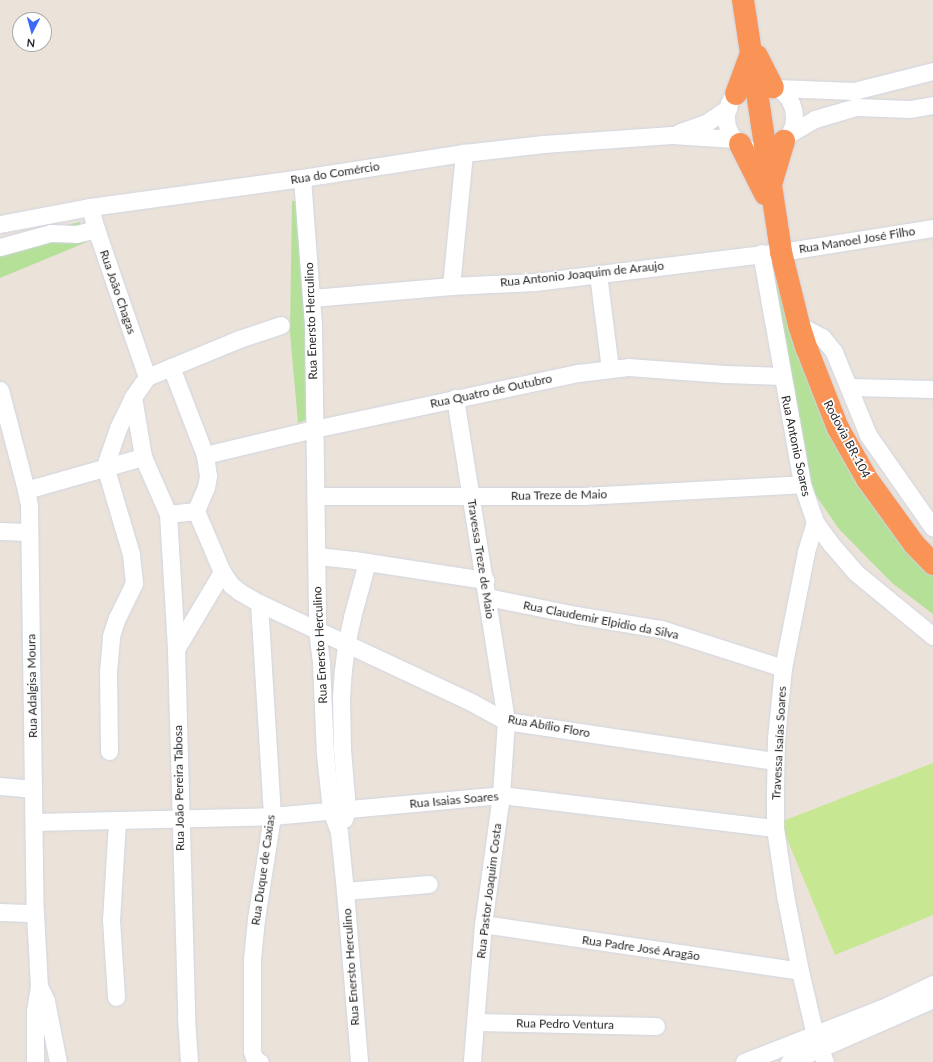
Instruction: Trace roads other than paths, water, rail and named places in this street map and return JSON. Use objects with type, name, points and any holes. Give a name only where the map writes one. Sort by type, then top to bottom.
[{"type":"highway","points":[[744,7],[750,45],[769,86],[764,151]]},
{"type":"highway","points":[[732,101],[750,45]]},
{"type":"highway","points":[[770,188],[776,162],[787,138]]},
{"type":"highway","points":[[737,142],[774,211]]},
{"type":"highway","name":"Rodovia BR-104","points":[[764,151],[774,211],[771,252],[799,325],[817,378],[838,428],[867,479],[890,513],[914,544],[933,564]]},
{"type":"street","points":[[672,135],[706,123],[732,101],[742,89],[769,86],[812,90],[854,91],[933,71]]},
{"type":"street","points":[[769,86],[786,96],[793,111],[794,119],[787,138]]},
{"type":"street","points":[[876,86],[880,107]]},
{"type":"street","points":[[812,90],[815,119]]},
{"type":"street","points":[[732,101],[727,124],[737,142]]},
{"type":"street","points":[[672,135],[737,142],[755,151],[764,151],[778,146],[815,119],[856,107],[910,108],[933,106]]},
{"type":"street","name":"Rua do Comércio","points":[[0,224],[90,207],[302,178],[464,153],[543,144],[672,135]]},
{"type":"street","points":[[451,286],[464,153]]},
{"type":"street","name":"Rua Enersto Herculino","points":[[302,178],[312,298],[317,630],[321,670],[325,754],[339,809],[339,832],[358,1062]]},
{"type":"street","name":"Rua João Chagas","points":[[90,207],[96,230],[147,377]]},
{"type":"street","name":"Rua Manoel José Filho","points":[[771,252],[933,228]]},
{"type":"street","points":[[0,247],[51,233],[76,234],[96,230]]},
{"type":"street","name":"Rua Antonio Joaquim de Araujo","points":[[312,298],[451,286],[535,282],[771,252]]},
{"type":"street","name":"Rua Antonio Soares","points":[[771,252],[782,376],[802,484],[815,522],[855,572],[933,636]]},
{"type":"street","points":[[598,274],[610,369]]},
{"type":"street","points":[[109,751],[108,672],[111,636],[117,618],[134,583],[131,554],[105,466],[118,428],[133,397],[147,377],[281,325]]},
{"type":"street","points":[[799,325],[822,337],[834,352],[850,387],[868,435],[933,528]]},
{"type":"street","points":[[133,397],[143,457],[168,514],[196,511],[206,487],[208,476],[205,455],[171,367]]},
{"type":"street","name":"Rua Quatro de Outubro","points":[[205,455],[455,398],[578,373],[628,367],[651,367],[725,374],[782,376]]},
{"type":"street","points":[[850,387],[933,389]]},
{"type":"street","name":"Rua Adalgisa Moura","points":[[1,397],[26,490],[29,532],[34,913],[39,986]]},
{"type":"street","name":"Travessa Treze de Maio","points":[[455,398],[472,497],[506,720]]},
{"type":"street","points":[[26,490],[105,466],[143,457]]},
{"type":"street","name":"Rua Treze de Maio","points":[[316,496],[583,496],[802,484]]},
{"type":"street","name":"Rua Abílio Floro","points":[[196,511],[222,572],[231,585],[260,603],[506,720],[775,761]]},
{"type":"street","name":"Rua João Pereira Tabosa","points":[[168,514],[176,649],[179,820],[189,1062]]},
{"type":"street","name":"Travessa Isaías Soares","points":[[815,522],[806,552],[783,668],[775,761],[776,828],[785,895],[800,971],[820,1049]]},
{"type":"street","points":[[0,531],[29,532]]},
{"type":"street","points":[[316,556],[367,562],[484,580]]},
{"type":"street","points":[[339,809],[342,750],[341,697],[346,644],[367,562]]},
{"type":"street","points":[[176,649],[222,572]]},
{"type":"street","name":"Rua Claudemir Elpidio da Silva","points":[[487,597],[576,615],[661,629],[783,668]]},
{"type":"street","name":"Rua Duque de Caxias","points":[[260,603],[272,816],[252,959],[252,1051],[255,1060],[260,1062]]},
{"type":"street","name":"Rua Pastor Joaquim Costa","points":[[472,1062],[483,924],[501,795],[506,720]]},
{"type":"street","points":[[0,786],[33,789]]},
{"type":"street","name":"Rua Isaias Soares","points":[[34,822],[179,820],[272,816],[501,795],[776,828]]},
{"type":"street","points":[[116,997],[111,920],[117,821]]},
{"type":"street","points":[[345,891],[430,884]]},
{"type":"street","points":[[0,912],[34,913]]},
{"type":"street","name":"Rua Padre José Aragão","points":[[483,924],[800,971]]},
{"type":"street","points":[[789,1062],[820,1049],[890,1011],[933,984]]},
{"type":"street","points":[[35,1062],[35,1011],[39,986]]},
{"type":"street","points":[[39,986],[46,1001],[58,1062]]},
{"type":"street","points":[[890,1011],[933,999]]},
{"type":"street","name":"Rua Pedro Ventura","points":[[475,1022],[656,1026]]},
{"type":"street","points":[[744,1062],[820,1049]]}]
